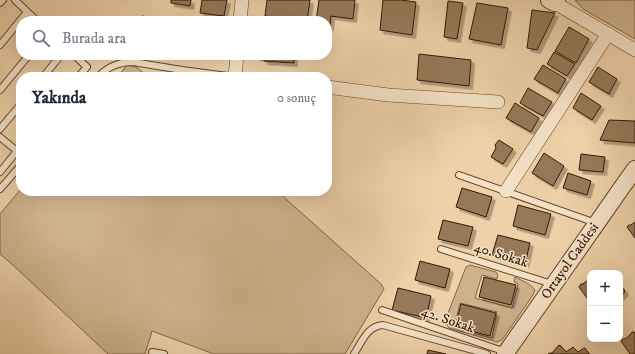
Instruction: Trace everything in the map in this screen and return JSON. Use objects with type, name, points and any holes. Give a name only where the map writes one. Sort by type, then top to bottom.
[{"type":"street","points":[[240,16],[242,0]]},
{"type":"street","points":[[554,1],[635,50]]},
{"type":"street","points":[[506,191],[608,34]]},
{"type":"street","points":[[235,72],[237,60]]},
{"type":"street","points":[[332,88],[388,94],[498,102]]},
{"type":"street","name":"Ortayol Caddesi","points":[[505,353],[635,169]]},
{"type":"lane","points":[[0,4],[3,0]]},
{"type":"lane","points":[[15,0],[31,16]]},
{"type":"lane","points":[[24,16],[27,12]]},
{"type":"lane","points":[[0,45],[16,25]]},
{"type":"lane","points":[[0,90],[25,60]]},
{"type":"lane","points":[[47,72],[57,60]]},
{"type":"lane","points":[[80,60],[88,67],[83,72]]},
{"type":"lane","points":[[104,72],[115,65],[133,62],[197,72]]},
{"type":"lane","points":[[0,130],[16,110]]},
{"type":"lane","points":[[0,137],[16,146]]},
{"type":"lane","points":[[0,172],[16,152]]},
{"type":"lane","points":[[0,189],[16,171]]},
{"type":"lane","points":[[459,175],[597,223]]},
{"type":"lane","name":"40. Sokak","points":[[441,249],[554,285]]},
{"type":"lane","name":"42. Sokak","points":[[382,310],[505,353]]},
{"type":"lane","points":[[354,354],[368,331],[375,326],[383,325],[487,354]]},
{"type":"lane","points":[[152,352],[164,354]]},
{"type":"shaded area","points":[[575,0],[635,0],[635,39],[583,9]]},
{"type":"shaded area","points":[[127,65],[136,67],[142,72],[121,72]]},
{"type":"shaded area","points":[[16,195],[283,196],[381,284],[384,289],[345,354],[214,354],[152,331],[145,354],[108,354],[0,254],[0,214]]},
{"type":"shaded area","points":[[470,265],[496,272],[498,275],[497,279],[482,275],[475,298],[512,308],[518,284],[514,282],[515,277],[528,284],[535,290],[502,340],[497,342],[449,328],[445,321],[466,267]],"holes":[[[460,303],[497,312],[492,338],[454,328]]]},
{"type":"building","points":[[171,0],[191,0],[190,6],[171,3]]},
{"type":"building","points":[[202,0],[227,0],[224,16],[200,13]]},
{"type":"building","points":[[267,0],[310,0],[308,16],[265,16]]},
{"type":"building","points":[[319,0],[355,0],[353,19],[332,16],[317,16]]},
{"type":"building","points":[[383,0],[416,2],[412,35],[380,30]]},
{"type":"building","points":[[448,1],[463,3],[457,39],[444,37]]},
{"type":"building","points":[[477,3],[508,8],[501,45],[469,39]]},
{"type":"building","points":[[532,10],[555,13],[537,50],[527,48]]},
{"type":"building","points":[[569,27],[589,39],[576,63],[555,51]]},
{"type":"building","points":[[554,52],[575,64],[567,76],[547,64]]},
{"type":"building","points":[[419,54],[471,60],[469,86],[417,80]]},
{"type":"building","points":[[294,60],[294,63],[264,61]]},
{"type":"building","points":[[543,65],[566,79],[558,93],[534,79]]},
{"type":"building","points":[[598,67],[617,79],[609,94],[589,82]]},
{"type":"building","points":[[528,88],[552,102],[543,116],[520,103]]},
{"type":"building","points":[[581,93],[601,106],[592,120],[573,108]]},
{"type":"building","points":[[515,103],[539,118],[531,132],[506,118]]},
{"type":"building","points":[[609,120],[635,121],[635,143],[600,140]]},
{"type":"building","points":[[499,140],[513,149],[503,164],[491,157],[496,148],[495,145]]},
{"type":"building","points":[[544,153],[564,166],[553,186],[532,173]]},
{"type":"building","points":[[581,154],[605,157],[603,172],[579,170]]},
{"type":"building","points":[[568,173],[591,181],[587,195],[563,188]]},
{"type":"building","points":[[462,188],[492,197],[486,217],[456,207]]},
{"type":"building","points":[[518,205],[551,214],[545,235],[513,226]]},
{"type":"building","points":[[443,220],[473,227],[468,246],[438,239]]},
{"type":"building","points":[[635,222],[635,238],[627,227]]},
{"type":"building","points":[[498,235],[530,243],[525,264],[492,255]]},
{"type":"building","points":[[420,261],[450,269],[445,288],[415,280]]},
{"type":"building","points":[[484,277],[516,285],[511,305],[479,297]]},
{"type":"building","points":[[587,281],[587,298],[579,287]]},
{"type":"building","points":[[398,288],[431,296],[426,318],[392,310]]},
{"type":"building","points":[[461,304],[496,313],[490,336],[455,327]]},
{"type":"building","points":[[632,332],[635,333],[635,354],[630,354],[622,342],[623,339]]},
{"type":"building","points":[[559,345],[566,352],[573,347],[578,352],[585,348],[589,354],[548,354],[552,353]]},
{"type":"building","points":[[428,350],[446,354],[427,354]]}]
